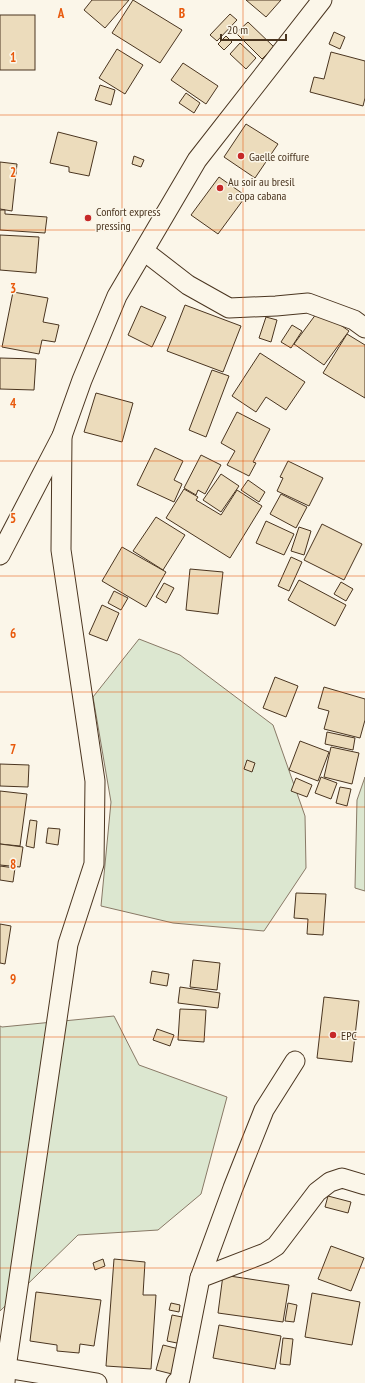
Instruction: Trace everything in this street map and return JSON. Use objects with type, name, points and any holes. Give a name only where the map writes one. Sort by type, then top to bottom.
[{"type":"street","points":[[0,555],[62,436],[82,380],[117,296],[197,160],[322,0]]},
{"type":"street","points":[[144,251],[188,285],[229,308],[308,303],[354,320],[365,328]]},
{"type":"street","points":[[62,436],[61,550],[95,781],[94,864],[68,944],[4,1373],[97,1383]]},
{"type":"street","points":[[176,1383],[180,1379],[200,1278],[233,1188],[264,1110],[295,1061]]},
{"type":"street","points":[[200,1278],[265,1253],[276,1246],[317,1192],[330,1182],[342,1178],[365,1185]]},
{"type":"green space","points":[[139,639],[180,655],[273,725],[305,816],[306,868],[264,931],[173,923],[101,906],[111,802],[93,697]]},
{"type":"green space","points":[[365,777],[365,891],[355,888],[357,800]]},
{"type":"green space","points":[[114,1016],[139,1065],[227,1097],[201,1194],[158,1230],[78,1235],[0,1311],[0,1026]]},
{"type":"building","points":[[92,0],[129,0],[105,28],[84,10]]},
{"type":"building","points":[[133,0],[182,30],[160,63],[112,33]]},
{"type":"building","points":[[246,0],[281,0],[266,17]]},
{"type":"building","points":[[230,14],[237,20],[217,41],[210,35]]},
{"type":"building","points":[[0,15],[35,15],[35,70],[0,70]]},
{"type":"building","points":[[248,22],[274,47],[262,59],[236,33]]},
{"type":"building","points":[[334,32],[345,37],[340,49],[329,44]]},
{"type":"building","points":[[226,36],[232,42],[224,50],[218,44]]},
{"type":"building","points":[[240,43],[256,58],[246,69],[230,54]]},
{"type":"building","points":[[117,49],[143,65],[125,94],[99,78]]},
{"type":"building","points":[[331,52],[365,61],[365,98],[363,106],[310,92],[314,77],[324,79]]},
{"type":"building","points":[[183,63],[218,86],[206,104],[171,80]]},
{"type":"building","points":[[100,85],[115,90],[111,105],[95,100]]},
{"type":"building","points":[[186,93],[200,103],[194,113],[179,103]]},
{"type":"building","points":[[246,124],[278,144],[255,178],[224,157]]},
{"type":"building","points":[[58,132],[97,142],[89,176],[69,172],[69,167],[50,163]]},
{"type":"building","points":[[134,156],[144,160],[141,167],[132,164]]},
{"type":"building","points":[[0,162],[17,164],[12,211],[0,209]]},
{"type":"building","points":[[219,177],[246,196],[218,234],[191,215]]},
{"type":"building","points":[[0,210],[5,210],[5,214],[47,217],[45,233],[0,230]]},
{"type":"building","points":[[0,235],[39,237],[36,273],[0,270]]},
{"type":"building","points":[[13,292],[48,298],[43,322],[59,325],[55,342],[42,340],[39,354],[2,347]]},
{"type":"building","points":[[185,305],[241,326],[223,372],[167,351]]},
{"type":"building","points":[[141,306],[166,317],[152,347],[128,335]]},
{"type":"building","points":[[319,310],[349,331],[324,365],[294,344]]},
{"type":"building","points":[[266,317],[277,320],[271,342],[259,338]]},
{"type":"building","points":[[292,325],[302,331],[291,348],[281,342]]},
{"type":"building","points":[[347,334],[365,345],[365,398],[323,373]]},
{"type":"building","points":[[260,353],[305,382],[286,410],[266,397],[256,412],[232,396]]},
{"type":"building","points":[[0,358],[36,359],[34,390],[0,389]]},
{"type":"building","points":[[212,370],[229,376],[206,437],[189,430]]},
{"type":"building","points":[[96,393],[133,403],[122,442],[84,432]]},
{"type":"building","points":[[237,412],[270,429],[253,462],[256,463],[249,476],[227,465],[235,451],[221,443]]},
{"type":"building","points":[[155,448],[183,461],[174,480],[182,484],[174,502],[137,485]]},
{"type":"building","points":[[201,455],[221,465],[205,494],[198,490],[196,495],[184,488]]},
{"type":"building","points":[[288,461],[323,478],[309,506],[277,491],[283,478],[280,477]]},
{"type":"building","points":[[221,474],[239,486],[221,512],[203,500]]},
{"type":"building","points":[[248,480],[265,492],[259,502],[241,490]]},
{"type":"building","points":[[184,489],[198,497],[196,500],[221,515],[237,490],[262,506],[230,558],[166,518]]},
{"type":"building","points":[[281,494],[307,507],[296,528],[270,514]]},
{"type":"building","points":[[156,517],[185,535],[163,570],[133,551]]},
{"type":"building","points":[[266,521],[294,534],[284,555],[256,543]]},
{"type":"building","points":[[322,524],[362,544],[344,580],[304,560]]},
{"type":"building","points":[[299,527],[311,531],[304,555],[291,551]]},
{"type":"building","points":[[122,547],[166,572],[146,607],[102,581]]},
{"type":"building","points":[[291,557],[302,562],[289,591],[278,586]]},
{"type":"building","points":[[190,569],[223,572],[218,614],[186,610]]},
{"type":"building","points":[[299,580],[346,605],[335,626],[288,600]]},
{"type":"building","points":[[341,582],[353,589],[346,601],[334,594]]},
{"type":"building","points":[[164,583],[174,588],[166,603],[156,597]]},
{"type":"building","points":[[114,591],[128,598],[121,610],[108,603]]},
{"type":"building","points":[[102,605],[119,613],[107,641],[89,634]]},
{"type":"building","points":[[275,677],[298,686],[286,717],[263,708]]},
{"type":"building","points":[[324,687],[365,699],[365,720],[360,738],[324,729],[329,711],[318,708]]},
{"type":"building","points":[[327,732],[355,738],[353,750],[325,744]]},
{"type":"building","points":[[300,741],[329,752],[318,781],[289,770]]},
{"type":"building","points":[[331,747],[359,753],[352,784],[324,777]]},
{"type":"building","points":[[247,760],[255,763],[252,772],[244,769]]},
{"type":"building","points":[[0,764],[29,765],[28,787],[0,786]]},
{"type":"building","points":[[321,777],[337,783],[331,799],[315,793]]},
{"type":"building","points":[[296,778],[312,785],[307,797],[291,791]]},
{"type":"building","points":[[340,787],[351,789],[347,806],[336,803]]},
{"type":"building","points":[[0,791],[27,794],[20,846],[0,844]]},
{"type":"building","points":[[30,820],[37,821],[34,848],[26,846]]},
{"type":"building","points":[[48,828],[60,829],[58,845],[46,843]]},
{"type":"building","points":[[0,844],[23,847],[20,867],[0,865]]},
{"type":"building","points":[[0,866],[15,868],[13,882],[0,880]]},
{"type":"building","points":[[296,893],[326,894],[323,935],[307,934],[308,919],[294,918]]},
{"type":"building","points":[[0,924],[11,926],[5,964],[0,963]]},
{"type":"building","points":[[193,960],[220,963],[217,990],[190,987]]},
{"type":"building","points":[[152,971],[169,974],[167,986],[150,983]]},
{"type":"building","points":[[180,987],[220,993],[218,1008],[178,1003]]},
{"type":"building","points":[[324,997],[359,1001],[352,1062],[317,1058]]},
{"type":"building","points":[[180,1009],[206,1010],[204,1042],[178,1040]]},
{"type":"building","points":[[157,1029],[174,1035],[170,1046],[153,1040]]},
{"type":"building","points":[[328,1196],[351,1202],[348,1213],[325,1207]]},
{"type":"building","points":[[331,1246],[364,1258],[351,1291],[318,1279]]},
{"type":"building","points":[[103,1259],[105,1266],[95,1270],[93,1263]]},
{"type":"building","points":[[114,1259],[145,1262],[143,1295],[156,1295],[151,1369],[106,1366]]},
{"type":"building","points":[[223,1275],[289,1285],[283,1322],[218,1313]]},
{"type":"building","points":[[36,1292],[101,1300],[94,1346],[80,1344],[79,1353],[57,1351],[57,1345],[30,1341]]},
{"type":"building","points":[[312,1293],[360,1302],[352,1345],[305,1337]]},
{"type":"building","points":[[171,1303],[180,1305],[179,1312],[169,1310]]},
{"type":"building","points":[[288,1303],[297,1305],[294,1322],[285,1321]]},
{"type":"building","points":[[172,1315],[187,1318],[182,1344],[167,1341]]},
{"type":"building","points":[[219,1325],[281,1336],[275,1369],[213,1358]]},
{"type":"building","points":[[283,1338],[293,1339],[290,1365],[280,1364]]},
{"type":"building","points":[[163,1345],[179,1349],[172,1374],[156,1370]]},
{"type":"place","name":"Gaelle coiffure","points":[[241,156]]},
{"type":"place","name":"Au soir au bresil a copa cabana","points":[[220,188]]},
{"type":"place","name":"Confort express pressing","points":[[88,218]]},
{"type":"place","name":"EPC","points":[[333,1035]]}]
